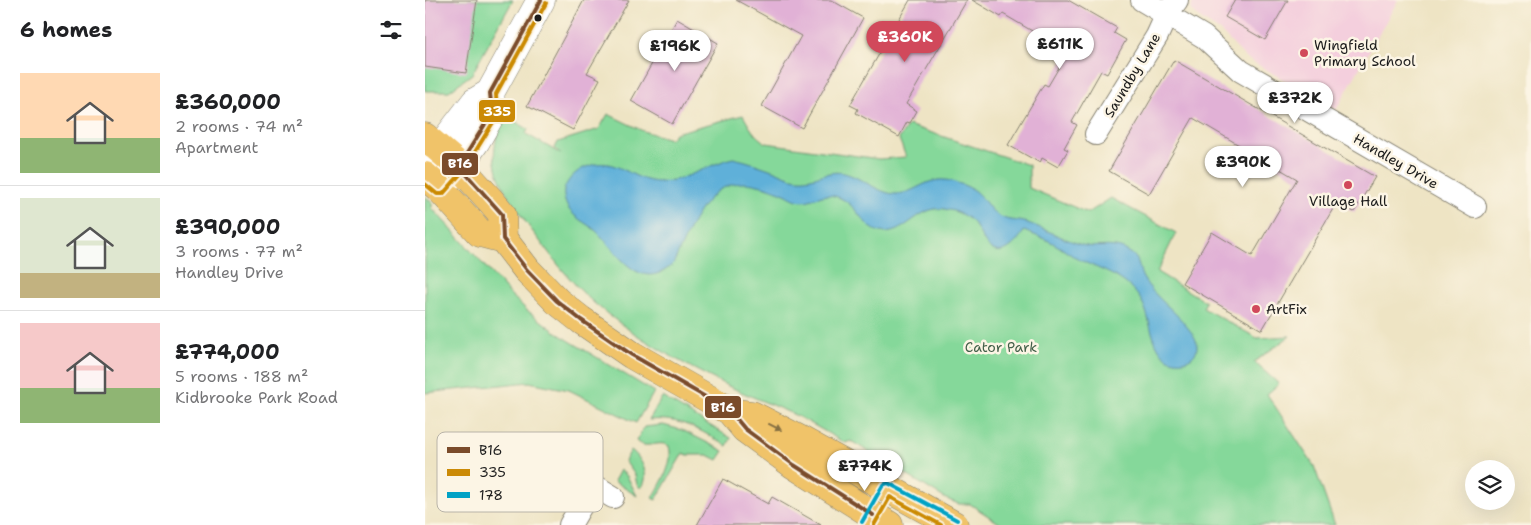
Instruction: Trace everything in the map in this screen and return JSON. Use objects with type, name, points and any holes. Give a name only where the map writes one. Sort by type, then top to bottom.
[{"type":"highway","points":[[437,155],[481,190],[501,214],[503,239],[537,281],[581,320],[632,355],[730,411],[752,415],[839,460],[955,525]]},
{"type":"highway","points":[[433,182],[480,233],[503,239]]},
{"type":"highway","points":[[730,411],[745,429],[876,522]]},
{"type":"street","points":[[433,182],[437,155],[475,102],[490,93],[541,0]]},
{"type":"street","name":"Handley Drive","points":[[1142,0],[1172,7],[1241,71],[1475,207]]},
{"type":"street","name":"Saundby Lane","points":[[1096,134],[1157,36],[1172,7]]},
{"type":"street","points":[[876,522],[888,489]]},
{"type":"street","points":[[603,492],[613,498]]},
{"type":"street","points":[[570,525],[577,512]]},
{"type":"shaded area","name":"Wingfield Primary School","points":[[1193,0],[1398,0],[1336,110],[1246,58],[1221,32],[1195,15],[1191,9]]},
{"type":"green space","points":[[425,0],[513,0],[472,74],[449,91],[425,91]]},
{"type":"green space","name":"Cator Park","points":[[608,114],[643,131],[670,139],[675,133],[743,115],[755,134],[766,143],[879,159],[906,157],[899,139],[908,125],[1029,165],[1029,188],[1088,213],[1111,198],[1176,233],[1157,272],[1206,302],[1203,308],[1257,338],[1290,336],[1254,362],[1279,384],[1267,394],[1314,466],[1335,525],[1002,525],[970,504],[959,504],[946,499],[851,441],[845,443],[795,415],[691,368],[625,327],[576,286],[517,210],[505,190],[496,168],[494,157],[497,136],[503,121],[506,123],[509,118],[528,129],[526,134],[561,154],[555,148],[558,142],[599,129]]},
{"type":"green space","points":[[425,196],[432,202],[432,208],[511,295],[528,311],[560,335],[654,392],[636,423],[569,390],[529,382],[425,393]]},
{"type":"green space","points":[[662,397],[731,438],[727,446],[699,430],[680,423],[649,420]]},
{"type":"green space","points":[[663,425],[682,430],[724,451],[718,460],[708,455],[688,455],[683,453],[656,500],[653,498],[663,480],[670,460],[669,446],[665,444],[644,445],[636,441],[644,427]]},
{"type":"green space","points":[[631,450],[639,458],[644,468],[645,479],[641,488],[637,485],[635,475],[625,461]]},
{"type":"green space","points":[[620,470],[627,476],[637,496],[614,481]]},
{"type":"water","points":[[733,158],[797,179],[838,172],[844,173],[883,191],[895,194],[909,191],[935,180],[951,181],[973,190],[997,215],[1004,218],[1028,223],[1086,246],[1112,247],[1125,250],[1137,259],[1141,275],[1148,285],[1193,334],[1197,343],[1196,351],[1194,355],[1186,360],[1176,361],[1167,358],[1157,346],[1139,297],[1120,279],[1076,258],[1050,241],[1024,231],[1011,247],[1006,250],[995,251],[989,248],[969,219],[960,213],[952,211],[929,210],[898,230],[880,232],[874,230],[849,204],[836,196],[830,195],[803,201],[758,185],[740,183],[726,187],[713,195],[694,220],[673,264],[661,272],[650,275],[639,273],[621,259],[596,231],[573,214],[564,198],[565,187],[572,177],[583,168],[597,164],[615,166],[641,178],[661,182],[688,176]]},
{"type":"building","points":[[425,0],[477,0],[466,73],[425,67]]},
{"type":"building","points":[[584,0],[629,0],[587,73],[600,79],[573,130],[527,106]]},
{"type":"building","points":[[736,0],[831,0],[863,18],[802,128],[762,106],[801,36]]},
{"type":"building","points":[[910,0],[967,0],[906,104],[917,111],[910,123],[907,122],[899,137],[856,113],[858,109],[850,105]]},
{"type":"building","points":[[972,0],[1068,0],[1117,28],[1114,33],[1126,40],[1107,74],[1101,71],[1072,122],[1077,125],[1064,148],[1068,150],[1058,167],[1042,158],[1040,163],[1008,145],[1044,84],[1048,86],[1068,52],[1003,14],[1001,17]]},
{"type":"building","points":[[1235,0],[1288,0],[1265,40],[1225,17]]},
{"type":"building","points":[[677,19],[718,43],[672,124],[631,101]]},
{"type":"building","points":[[1174,60],[1375,177],[1354,212],[1337,202],[1262,330],[1182,283],[1212,232],[1252,256],[1297,179],[1193,118],[1149,194],[1109,171]]},
{"type":"building","points":[[723,479],[768,504],[772,497],[821,525],[697,525]]},
{"type":"transit line","name":"B16","points":[[541,0],[490,93],[492,113],[459,166],[502,214],[503,239],[527,270],[557,301],[581,320],[632,355],[730,411],[745,429],[794,465],[873,515]]},
{"type":"transit line","name":"335","points":[[425,184],[437,194],[443,194],[464,170],[497,116],[496,94],[546,3]]},
{"type":"transit line","name":"178","points":[[862,522],[883,485],[888,483],[957,520]]},
{"type":"transit line","name":"335","points":[[874,525],[890,497],[941,525]]},
{"type":"place","name":"Wingfield Primary School","points":[[1304,53]]},
{"type":"place","name":"Village Hall","points":[[1348,185]]},
{"type":"place","name":"ArtFix","points":[[1256,309]]}]
